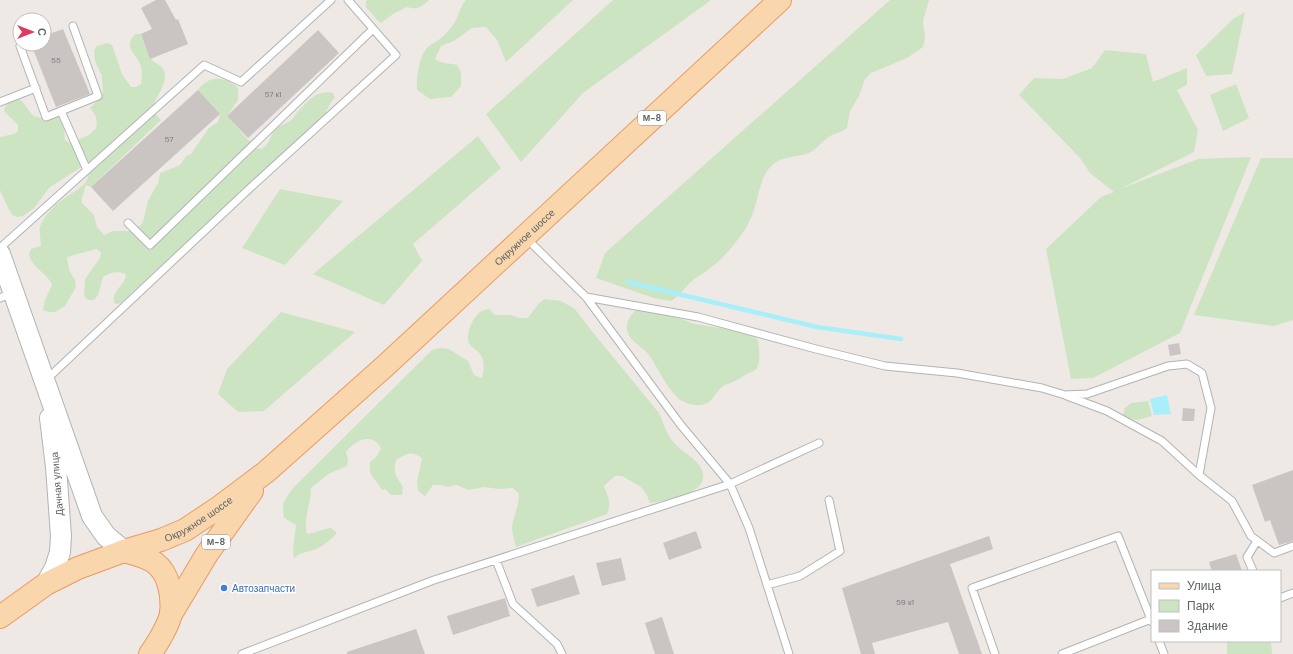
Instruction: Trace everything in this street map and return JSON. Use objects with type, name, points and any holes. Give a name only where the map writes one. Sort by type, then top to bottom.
[{"type":"main road","name":"Окружное шоссе","points":[[0,617],[46,584],[78,568],[124,550],[161,540],[186,530],[266,472],[384,366],[780,0]]},
{"type":"main road","name":"Окружное шоссе","points":[[150,654],[156,646],[171,614],[207,554],[266,472]]},
{"type":"main road","name":"Окружное шоссе","points":[[124,550],[143,556],[156,563],[166,575],[170,590],[171,614]]},
{"type":"street","name":"Дачная улица","points":[[0,254],[7,295],[45,380],[92,516],[106,536],[124,550]]},
{"type":"street","name":"Дачная улица","points":[[45,380],[56,468],[62,536],[60,552],[55,568],[46,584]]},
{"type":"lane","points":[[0,248],[204,65],[241,82],[331,0]]},
{"type":"lane","points":[[45,380],[249,189],[396,55],[348,0]]},
{"type":"lane","points":[[22,52],[46,117],[98,96],[74,26]]},
{"type":"lane","points":[[128,223],[150,244],[373,29]]},
{"type":"lane","points":[[0,102],[36,88]]},
{"type":"lane","points":[[62,111],[87,170]]},
{"type":"lane","points":[[524,236],[586,297],[680,424],[730,484],[749,528],[790,654]]},
{"type":"lane","points":[[586,297],[698,317],[885,366],[957,373],[1042,388],[1065,395],[1107,411],[1162,441],[1199,475],[1232,501],[1251,536],[1274,553],[1293,546]]},
{"type":"lane","points":[[1065,395],[1087,394],[1168,366],[1187,364],[1202,373],[1211,408],[1199,475]]},
{"type":"lane","points":[[242,654],[434,580],[730,484],[819,443]]},
{"type":"lane","points":[[767,585],[800,576],[840,551],[829,500]]},
{"type":"lane","points":[[995,654],[972,588],[1118,536],[1151,620],[1062,654]]},
{"type":"lane","points":[[1253,570],[1247,557],[1257,541]]},
{"type":"lane","points":[[496,560],[513,604],[556,644],[562,654]]},
{"type":"lane","points":[[1281,598],[1293,593]]},
{"type":"lane","points":[[1159,642],[1164,654]]},
{"type":"green space","points":[[367,0],[429,0],[419,8],[407,7],[393,14],[381,23],[366,8]]},
{"type":"green space","points":[[466,0],[573,0],[506,62],[497,40],[486,27],[472,28],[454,41],[441,46],[435,59],[443,63],[457,65],[461,72],[461,86],[451,97],[430,99],[417,90],[420,62],[427,48],[442,37],[453,25]]},
{"type":"green space","points":[[613,0],[711,0],[583,93],[521,162],[486,114]]},
{"type":"green space","points":[[890,0],[929,0],[923,21],[925,38],[923,47],[907,58],[871,73],[865,79],[859,96],[850,111],[847,128],[830,136],[809,153],[783,159],[771,166],[763,179],[755,208],[743,233],[718,262],[693,280],[671,301],[654,298],[596,278],[605,253]]},
{"type":"green space","points":[[1245,12],[1232,74],[1206,76],[1196,55],[1233,19]]},
{"type":"green space","points":[[135,34],[141,34],[150,57],[165,71],[164,82],[154,108],[156,114],[161,120],[91,187],[86,185],[82,197],[82,203],[94,215],[97,227],[104,235],[113,231],[129,231],[134,227],[140,226],[143,222],[148,201],[158,183],[160,173],[180,165],[186,156],[191,154],[209,128],[218,122],[220,114],[198,90],[207,82],[222,79],[238,88],[238,100],[227,116],[256,148],[260,149],[265,146],[276,129],[291,120],[316,95],[327,92],[333,93],[335,98],[331,102],[325,114],[121,303],[115,304],[114,296],[125,278],[126,274],[123,273],[114,272],[103,277],[98,295],[94,300],[88,300],[84,296],[85,279],[100,258],[101,252],[96,249],[67,258],[69,270],[75,280],[76,287],[65,306],[55,312],[49,312],[43,310],[45,300],[52,285],[47,277],[33,263],[29,254],[31,249],[41,246],[40,229],[45,217],[58,203],[86,182],[88,177],[87,172],[83,166],[50,187],[34,208],[23,216],[17,217],[12,215],[0,190],[0,137],[14,134],[18,131],[18,125],[4,111],[6,105],[15,99],[21,100],[32,115],[42,118],[46,117],[54,110],[59,109],[58,115],[64,128],[65,140],[70,143],[89,135],[96,128],[97,122],[95,115],[90,108],[103,92],[102,76],[95,61],[94,50],[97,46],[107,43],[112,45],[122,74],[131,87],[136,87],[141,84],[142,73],[137,58],[132,52],[130,46],[130,42]]},
{"type":"green space","points":[[1105,50],[1146,54],[1153,82],[1187,68],[1187,85],[1177,90],[1198,130],[1194,152],[1120,189],[1198,159],[1251,157],[1180,333],[1093,378],[1071,379],[1046,249],[1101,197],[1114,192],[1090,173],[1080,158],[1019,95],[1034,78],[1063,79],[1092,68]]},
{"type":"green space","points":[[1236,84],[1249,118],[1223,131],[1210,95]]},
{"type":"green space","points":[[478,136],[501,168],[413,244],[422,261],[384,305],[313,274]]},
{"type":"green space","points":[[1261,158],[1293,158],[1293,320],[1274,326],[1194,315]]},
{"type":"green space","points":[[280,189],[343,201],[285,265],[242,248]]},
{"type":"green space","points":[[545,299],[561,301],[575,309],[659,413],[667,432],[674,443],[699,464],[703,477],[701,484],[695,490],[686,494],[650,503],[646,493],[641,487],[622,476],[615,476],[604,486],[609,503],[607,514],[516,547],[512,528],[519,494],[513,488],[499,489],[484,487],[469,490],[456,485],[448,487],[433,485],[425,496],[418,491],[417,482],[422,458],[414,454],[409,454],[396,460],[395,472],[403,487],[402,495],[391,495],[385,489],[382,490],[371,474],[370,462],[377,456],[381,448],[373,440],[368,439],[359,441],[346,452],[348,459],[347,466],[328,474],[311,488],[306,522],[307,534],[331,528],[337,533],[320,547],[301,554],[294,559],[293,547],[296,525],[284,518],[283,504],[294,487],[432,350],[440,348],[449,349],[468,361],[474,375],[482,378],[484,368],[483,359],[480,354],[470,345],[468,339],[470,326],[480,312],[489,309],[495,315],[511,315],[519,318],[527,318]]},
{"type":"green space","points":[[635,311],[660,313],[679,318],[693,324],[728,329],[752,336],[758,340],[759,358],[757,368],[736,381],[723,386],[711,401],[707,403],[694,405],[684,402],[669,388],[649,355],[628,334],[628,322]]},
{"type":"green space","points":[[281,312],[355,332],[264,411],[238,412],[218,394],[227,369]]},
{"type":"green space","points":[[1148,401],[1152,416],[1137,420],[1123,417],[1124,409],[1131,403]]},
{"type":"green space","points":[[1227,642],[1271,642],[1272,654],[1227,654]]},
{"type":"water","points":[[1167,395],[1171,414],[1154,415],[1150,399]]},
{"type":"building","points":[[156,0],[165,0],[176,20],[178,19],[188,44],[150,59],[141,34],[152,29],[141,8]]},
{"type":"building","points":[[63,29],[90,94],[56,107],[34,52],[52,52],[52,33]]},
{"type":"building","points":[[318,30],[339,53],[248,138],[227,116]]},
{"type":"building","points":[[198,90],[220,114],[113,211],[91,187]]},
{"type":"building","points":[[1179,343],[1181,354],[1170,356],[1168,345]]},
{"type":"building","points":[[1183,408],[1195,409],[1194,421],[1182,421]]},
{"type":"building","points":[[1293,470],[1293,541],[1279,545],[1270,520],[1265,522],[1252,485]]},
{"type":"building","points":[[696,531],[702,548],[669,560],[663,543]]},
{"type":"building","points":[[989,536],[993,549],[950,564],[982,654],[959,654],[948,622],[872,643],[875,654],[861,654],[842,588]]},
{"type":"building","points":[[1236,554],[1242,570],[1212,570],[1209,562]]},
{"type":"building","points":[[621,558],[626,580],[602,586],[596,563]]},
{"type":"building","points":[[574,575],[580,594],[537,607],[531,589]]},
{"type":"building","points":[[505,598],[510,616],[453,635],[447,616]]},
{"type":"building","points":[[662,617],[674,654],[655,654],[645,623]]},
{"type":"building","points":[[416,629],[425,654],[347,654],[347,652]]},
{"type":"waterway","points":[[628,282],[817,327],[901,339]]},
{"type":"place","name":"Автозапчасти","points":[[224,588]]}]
